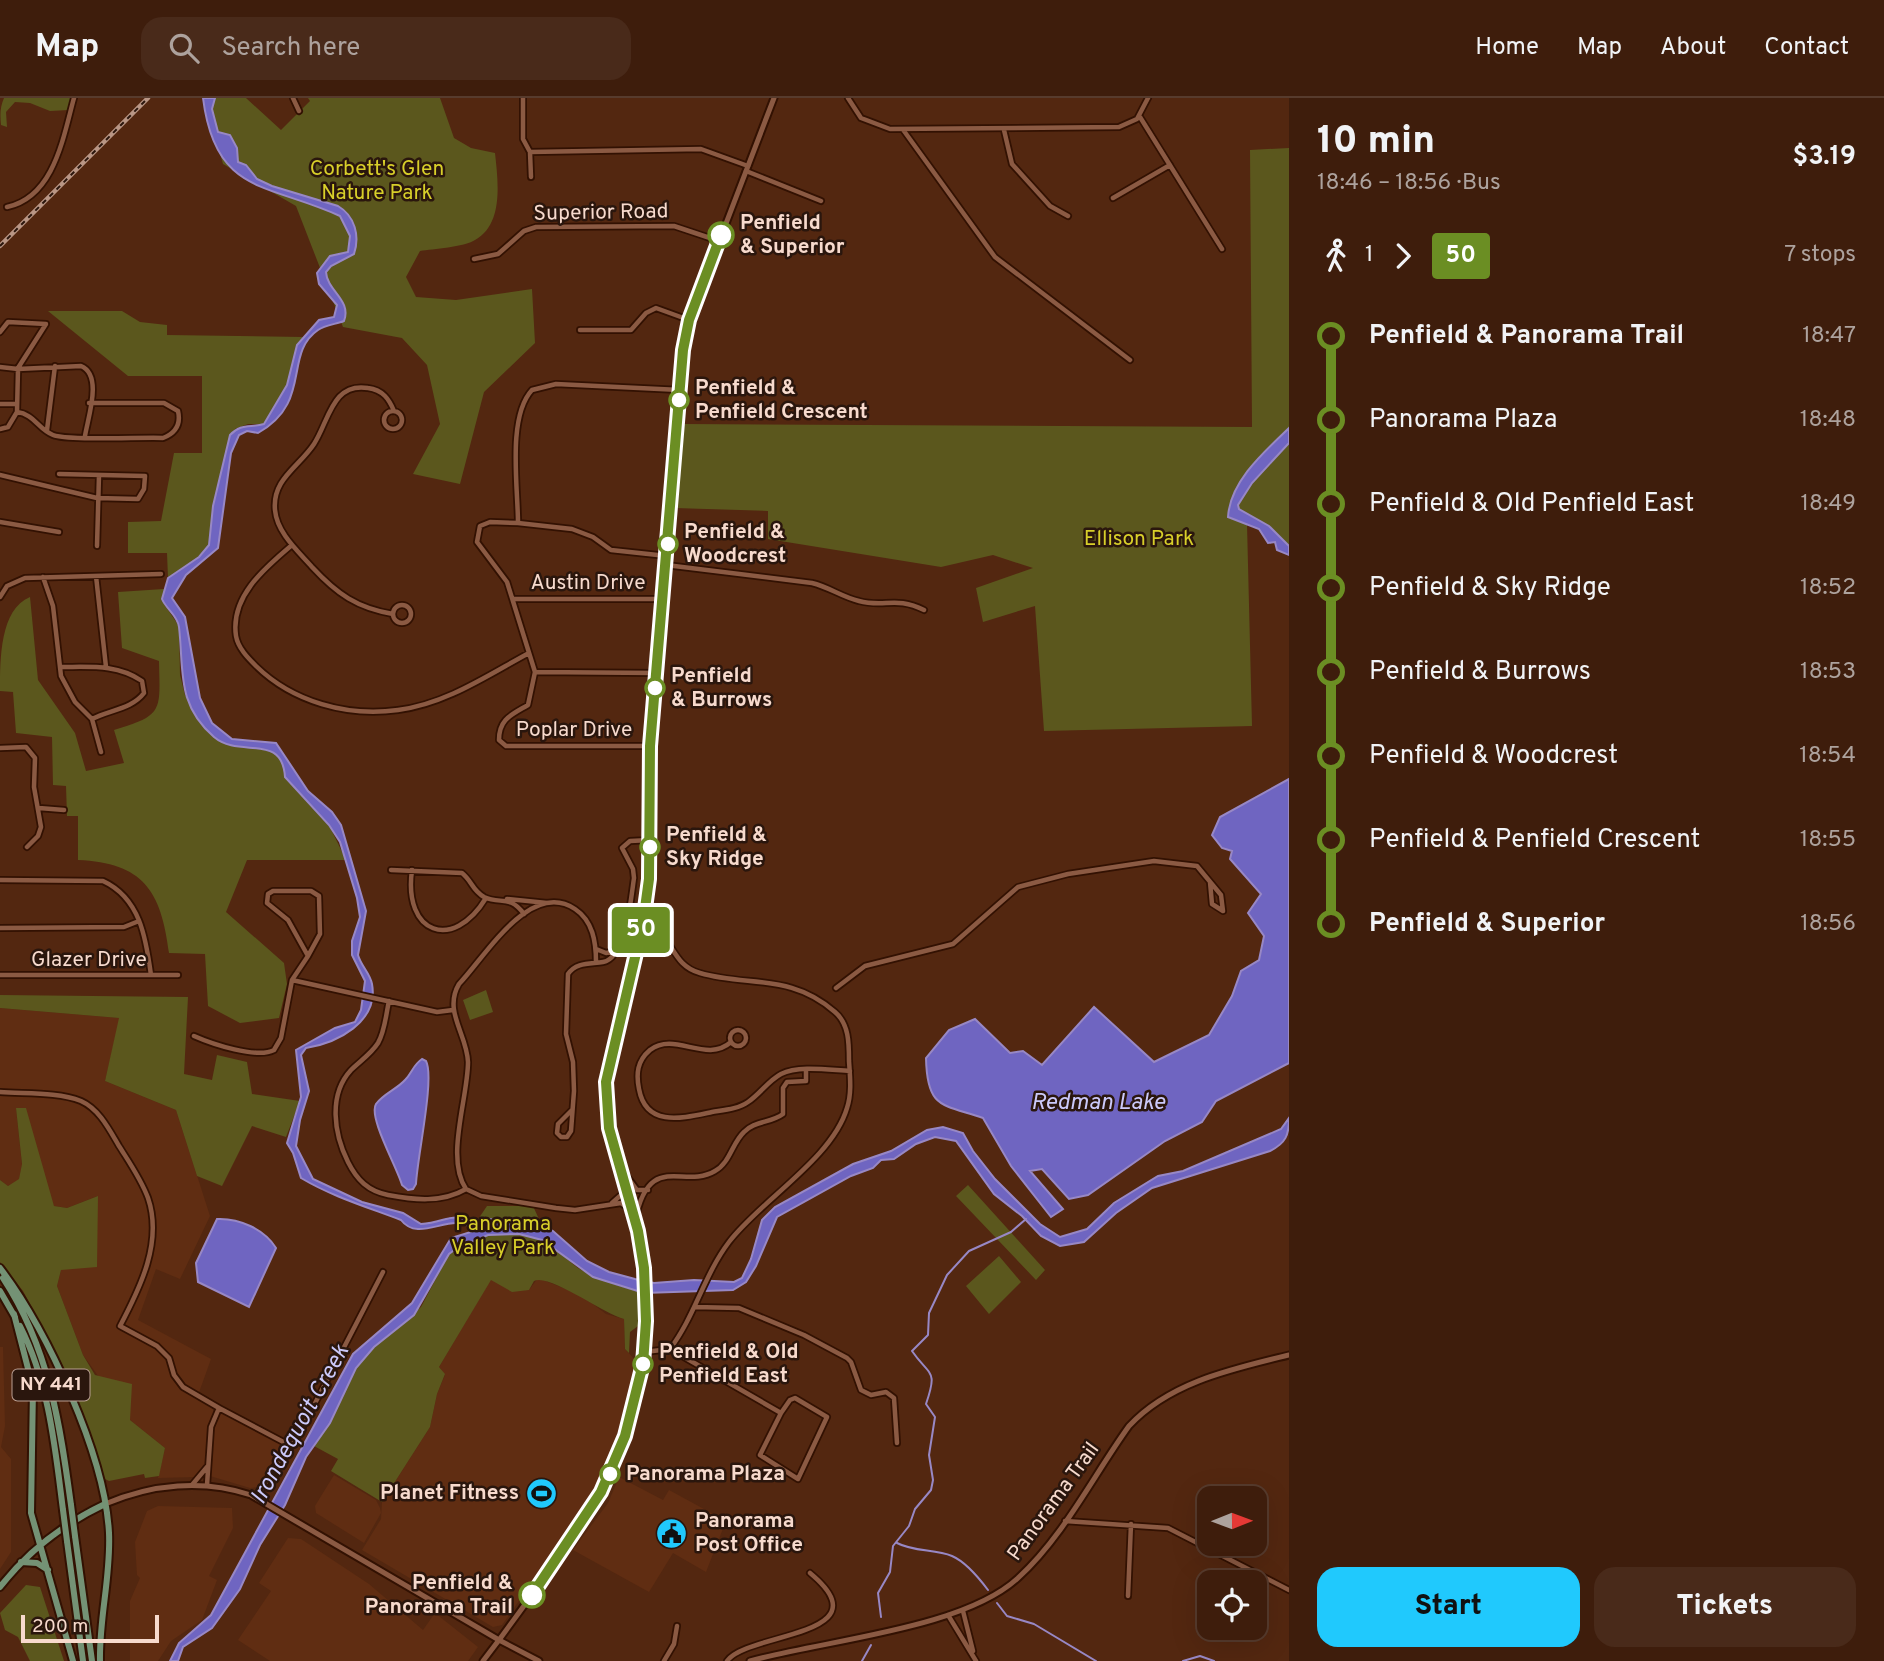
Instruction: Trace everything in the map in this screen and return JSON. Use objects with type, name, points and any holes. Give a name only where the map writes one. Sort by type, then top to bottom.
[{"type":"main road","points":[[483,1661],[566,1548],[601,1492],[626,1432],[637,1395],[644,1352],[644,1268],[635,1221],[609,1125],[606,1082],[643,923],[650,840],[650,746],[680,390],[689,320],[774,98]]},
{"type":"main road","points":[[0,1268],[34,1320],[66,1383],[106,1504],[109,1552],[100,1622],[100,1661]]},
{"type":"main road","name":"NY 441","points":[[0,1275],[31,1328],[47,1370],[58,1417],[92,1661]]},
{"type":"main road","name":"NY 441","points":[[0,1291],[34,1357],[47,1401],[83,1661]]},
{"type":"main road","points":[[14,1314],[33,1388],[29,1499],[73,1661]]},
{"type":"main road","name":"Panorama Trail","points":[[750,1661],[963,1611],[999,1593],[1021,1576],[1065,1521],[1129,1426],[1156,1403],[1215,1375],[1289,1355]]},
{"type":"main road","points":[[0,1587],[40,1545],[67,1524],[106,1504],[157,1488],[207,1485],[257,1498],[285,1512],[499,1640],[539,1661]]},
{"type":"main road","points":[[21,1562],[37,1563],[48,1570]]},
{"type":"street","points":[[6,207],[21,204],[51,171],[74,98]]},
{"type":"street","points":[[293,98],[299,111]]},
{"type":"street","points":[[523,98],[523,139],[530,152],[531,177]]},
{"type":"street","points":[[848,98],[856,112],[868,123],[904,131],[1119,127],[1140,117],[1148,98]]},
{"type":"street","points":[[1140,117],[1222,249]]},
{"type":"street","points":[[1004,130],[1012,164],[1050,206],[1068,216]]},
{"type":"street","points":[[904,131],[995,257],[1130,360]]},
{"type":"street","points":[[530,152],[705,149],[821,201]]},
{"type":"street","points":[[1113,198],[1170,165]]},
{"type":"street","name":"Superior Road","points":[[474,259],[498,254],[524,231],[544,227],[670,225],[719,241]]},
{"type":"street","points":[[580,330],[631,330],[646,313],[656,308],[689,320]]},
{"type":"street","points":[[0,332],[8,322],[45,322],[46,325],[18,369],[16,412],[8,427],[0,429]]},
{"type":"street","points":[[47,431],[55,366]]},
{"type":"street","points":[[0,367],[18,369],[81,366],[88,369],[93,380],[85,436]]},
{"type":"street","points":[[518,523],[518,427],[522,405],[531,390],[556,384],[680,390]]},
{"type":"street","points":[[393,614],[346,600],[292,545],[277,522],[276,494],[283,479],[315,442],[335,400],[349,390],[370,388],[390,400],[394,411]]},
{"type":"street","points":[[16,412],[31,416],[54,436],[163,438],[174,432],[179,421],[174,407],[164,403],[89,402]]},
{"type":"street","points":[[0,404],[16,404]]},
{"type":"street","points":[[0,475],[97,498],[138,499],[145,484],[145,476],[59,474]]},
{"type":"street","points":[[97,546],[99,475]]},
{"type":"street","points":[[0,522],[59,532]]},
{"type":"street","points":[[656,673],[535,672],[503,573],[479,545],[476,535],[478,528],[486,523],[518,523],[578,530],[611,550],[667,556]]},
{"type":"street","points":[[292,545],[253,582],[240,606],[236,636],[243,651],[258,668],[283,689],[301,699],[359,710],[401,710],[453,694],[529,653]]},
{"type":"street","points":[[666,565],[812,583],[833,589],[860,602],[906,601],[924,610]]},
{"type":"street","points":[[0,597],[7,586],[18,579],[161,575]]},
{"type":"street","points":[[96,576],[106,667]]},
{"type":"street","points":[[43,577],[53,606],[61,676],[75,702],[92,719],[101,752]]},
{"type":"street","name":"Austin Drive","points":[[513,599],[663,599]]},
{"type":"street","points":[[403,604],[409,606],[412,615],[404,623],[395,620],[393,614],[395,608],[403,604]]},
{"type":"street","points":[[61,667],[106,667],[127,672],[142,681],[144,694],[132,705],[108,710],[92,719]]},
{"type":"street","name":"Poplar Drive","points":[[535,672],[528,705],[504,718],[499,727],[499,740],[506,746],[650,746]]},
{"type":"street","points":[[0,748],[26,747],[33,754],[40,832],[27,847]]},
{"type":"street","points":[[38,808],[64,810]]},
{"type":"street","points":[[572,1110],[558,1124],[557,1133],[561,1137],[567,1137],[571,1131],[574,1073],[566,1034],[566,980],[577,965],[607,961],[618,950],[634,878],[633,869],[622,848],[629,841],[650,840]]},
{"type":"street","points":[[836,988],[865,966],[953,944],[1018,887],[1068,874],[1154,861],[1197,866],[1210,882],[1222,897],[1223,911],[1212,904],[1210,882]]},
{"type":"street","points":[[391,870],[462,873],[471,889],[485,898],[516,904],[524,914]]},
{"type":"street","points":[[412,870],[410,893],[413,909],[423,922],[435,928],[450,928],[463,924],[485,898]]},
{"type":"street","points":[[0,880],[103,881],[129,899],[147,940],[151,975]]},
{"type":"street","points":[[194,1036],[212,1044],[262,1054],[274,1050],[281,1038],[292,980],[308,956],[320,934],[322,911],[318,894],[311,891],[269,892],[267,903],[292,925],[308,956]]},
{"type":"street","points":[[504,900],[516,898],[567,905],[582,915],[593,934],[596,962]]},
{"type":"street","points":[[548,903],[524,914],[508,926],[454,991],[453,1010],[468,1058],[457,1157],[462,1182],[466,1189],[481,1196],[556,1208],[583,1209],[621,1203],[632,1211]]},
{"type":"street","points":[[0,928],[124,927],[139,921]]},
{"type":"street","points":[[643,923],[659,929],[679,960],[695,972],[778,983],[834,1011],[847,1033],[850,1070],[849,1101],[839,1125],[800,1172],[744,1223],[712,1271],[670,1349]]},
{"type":"street","points":[[596,950],[606,953],[618,950]]},
{"type":"street","name":"Glazer Drive","points":[[0,975],[178,975]]},
{"type":"street","points":[[292,980],[436,1012],[453,1010]]},
{"type":"street","points":[[389,1001],[377,1044],[351,1071],[338,1094],[336,1122],[344,1153],[365,1186],[382,1194],[434,1199],[454,1196],[466,1189]]},
{"type":"street","points":[[731,1042],[712,1051],[667,1044],[653,1048],[642,1059],[637,1074],[643,1102],[653,1114],[664,1119],[681,1119],[747,1103],[781,1074],[806,1070],[850,1070]]},
{"type":"street","points":[[635,1221],[640,1200],[648,1189],[669,1174],[708,1175],[720,1169],[745,1130],[783,1114],[783,1088],[787,1082],[806,1081],[806,1070]]},
{"type":"street","points":[[0,1092],[68,1098],[92,1108],[102,1119],[142,1184],[153,1222],[141,1284],[120,1326],[163,1350],[183,1387],[291,1446]]},
{"type":"street","points":[[621,1167],[637,1190],[648,1189]]},
{"type":"street","points":[[612,1203],[621,1195],[625,1184]]},
{"type":"street","points":[[257,1498],[274,1466],[291,1446],[383,1272]]},
{"type":"street","points":[[695,1307],[739,1308],[804,1335],[847,1358],[861,1390],[871,1395],[886,1392],[894,1398],[897,1443]]},
{"type":"street","points":[[644,1352],[670,1349],[781,1413]]},
{"type":"street","points":[[795,1398],[827,1417],[798,1479],[762,1458],[760,1452],[781,1413],[790,1400],[795,1398]]},
{"type":"street","points":[[207,1485],[211,1427],[219,1408]]},
{"type":"street","points":[[191,1485],[209,1463]]},
{"type":"street","points":[[1065,1521],[1131,1524],[1173,1530],[1289,1590]]},
{"type":"street","points":[[1128,1596],[1131,1524]]},
{"type":"street","points":[[727,1661],[734,1654],[790,1637],[829,1615],[834,1606],[831,1592],[810,1573]]},
{"type":"street","points":[[963,1611],[975,1658]]},
{"type":"street","points":[[948,1615],[975,1658]]},
{"type":"street","points":[[663,1661],[674,1644],[677,1626]]},
{"type":"shaded area","points":[[0,1008],[120,1018],[105,1081],[176,1110],[210,1216],[180,1279],[156,1269],[138,1320],[211,1359],[197,1398],[211,1406],[214,1412],[209,1426],[205,1469],[196,1477],[158,1478],[165,1448],[130,1420],[83,1355],[57,1286],[61,1270],[98,1196],[67,1208],[54,1206],[16,1108],[22,1165],[19,1180],[8,1186],[0,1180]]},
{"type":"shaded area","name":"Panorama Plaza","points":[[538,1278],[581,1295],[606,1314],[624,1319],[625,1349],[637,1362],[617,1439],[590,1500],[502,1625],[493,1627],[362,1550],[381,1519],[382,1502],[430,1427],[437,1394],[445,1375],[439,1367],[491,1279],[529,1290]]},
{"type":"shaded area","points":[[0,1347],[3,1347],[5,1426],[1,1447],[11,1459],[11,1552],[0,1569]]},
{"type":"shaded area","points":[[221,1414],[227,1414],[281,1444],[282,1451],[257,1487],[250,1488],[210,1476],[214,1426]]},
{"type":"shaded area","points":[[334,1475],[376,1500],[380,1508],[381,1513],[364,1543],[316,1513],[315,1506]]},
{"type":"shaded area","points":[[619,1477],[663,1500],[669,1490],[726,1521],[706,1572],[673,1553],[649,1592],[573,1550],[608,1503]]},
{"type":"shaded area","points":[[158,1506],[232,1508],[233,1528],[209,1576],[217,1580],[202,1620],[171,1641],[158,1661],[130,1661],[130,1601],[140,1578],[137,1575],[135,1542],[147,1511]]},
{"type":"shaded area","points":[[288,1538],[301,1539],[369,1584],[423,1630],[435,1613],[478,1647],[468,1661],[270,1661],[238,1640],[271,1591],[259,1583]]},
{"type":"green space","points":[[4,98],[72,98],[69,110],[50,111],[30,103],[15,102],[6,112],[7,127],[1,125]]},
{"type":"green space","name":"Corbett's Glen Nature Park","points":[[204,98],[246,98],[281,130],[310,101],[308,98],[440,98],[454,138],[471,148],[495,153],[498,189],[491,224],[475,240],[420,251],[406,277],[416,297],[456,300],[532,289],[535,343],[484,392],[460,484],[413,474],[440,424],[427,365],[402,338],[343,327],[296,206],[223,164]]},
{"type":"green space","name":"Ellison Park","points":[[1289,148],[1289,555],[1277,550],[1276,542],[1268,543],[1259,529],[1247,524],[1252,726],[1044,731],[1035,606],[983,622],[976,588],[1033,568],[993,555],[941,567],[768,539],[768,511],[675,508],[682,424],[1252,427],[1250,150]]},
{"type":"green space","points":[[48,311],[122,311],[140,322],[167,325],[167,335],[303,337],[294,354],[281,401],[271,415],[264,424],[248,424],[235,429],[213,506],[209,545],[199,557],[168,578],[167,553],[128,553],[128,522],[161,521],[174,453],[202,453],[202,376],[128,376]]},
{"type":"green space","points":[[164,589],[164,604],[179,626],[180,675],[185,695],[215,737],[256,749],[265,747],[275,752],[329,825],[346,860],[247,860],[226,912],[284,963],[287,984],[279,1018],[240,1023],[208,1006],[205,954],[169,953],[161,912],[145,884],[119,867],[78,860],[78,816],[67,816],[66,786],[53,785],[52,737],[16,733],[13,692],[0,691],[0,664],[7,624],[20,603],[30,597],[38,680],[75,733],[86,771],[124,763],[114,730],[142,720],[156,709],[159,661],[122,648],[118,592]]},
{"type":"green space","points":[[486,990],[493,1012],[470,1020],[463,1000]]},
{"type":"green space","points":[[0,995],[188,997],[184,1074],[212,1080],[217,1055],[247,1062],[252,1094],[300,1101],[286,1137],[252,1126],[222,1186],[197,1176],[176,1110],[105,1081],[119,1018],[0,1008]]},
{"type":"green space","points":[[16,1108],[26,1108],[54,1206],[67,1208],[98,1196],[97,1267],[61,1270],[57,1286],[83,1355],[95,1375],[132,1384],[130,1420],[165,1448],[159,1476],[145,1478],[144,1474],[109,1481],[103,1478],[83,1413],[61,1362],[23,1291],[0,1262],[0,1180],[8,1186],[19,1179],[22,1164]]},
{"type":"green space","points":[[968,1185],[1045,1270],[1036,1280],[956,1196]]},
{"type":"green space","name":"Panorama Valley Park","points":[[487,1206],[533,1206],[543,1228],[537,1238],[549,1244],[578,1268],[642,1293],[638,1326],[630,1332],[629,1353],[625,1349],[624,1319],[552,1283],[534,1281],[529,1290],[512,1292],[491,1280],[439,1367],[445,1374],[437,1394],[430,1427],[382,1502],[331,1471],[338,1459],[314,1446],[330,1423],[356,1368],[374,1347],[421,1307],[449,1254],[460,1246]]},
{"type":"green space","points":[[999,1256],[1021,1282],[989,1314],[966,1286]]},
{"type":"green space","points":[[26,1585],[40,1587],[64,1661],[30,1661],[18,1637],[5,1630],[0,1613]]},
{"type":"water","points":[[203,98],[215,98],[212,109],[218,132],[230,135],[237,148],[238,162],[246,165],[257,179],[338,206],[349,215],[356,234],[354,254],[331,266],[326,272],[330,285],[345,307],[344,321],[321,328],[308,340],[302,352],[292,393],[286,407],[275,421],[258,433],[247,431],[239,435],[231,453],[218,548],[186,575],[172,598],[185,617],[200,698],[212,723],[232,739],[276,743],[308,791],[332,812],[341,825],[366,911],[358,955],[372,984],[369,1009],[362,1020],[342,1036],[306,1048],[301,1055],[309,1091],[296,1146],[313,1179],[362,1202],[403,1213],[421,1224],[456,1217],[480,1226],[490,1219],[543,1226],[553,1231],[587,1261],[609,1272],[635,1279],[654,1283],[694,1280],[734,1282],[742,1278],[751,1259],[762,1220],[775,1207],[853,1164],[891,1151],[927,1130],[943,1127],[963,1133],[995,1179],[1040,1224],[1060,1237],[1087,1229],[1114,1203],[1158,1176],[1183,1171],[1281,1129],[1289,1118],[1286,1138],[1270,1151],[1152,1188],[1116,1213],[1084,1242],[1060,1246],[1041,1236],[1022,1216],[994,1194],[956,1141],[935,1137],[916,1144],[894,1159],[881,1160],[873,1168],[851,1176],[777,1217],[756,1266],[746,1282],[733,1290],[644,1293],[593,1277],[542,1240],[519,1234],[488,1235],[457,1248],[449,1254],[414,1315],[374,1347],[356,1368],[330,1423],[306,1457],[285,1505],[260,1545],[240,1589],[212,1628],[183,1647],[178,1661],[170,1661],[179,1643],[211,1615],[353,1354],[412,1303],[451,1238],[474,1231],[457,1223],[418,1229],[409,1227],[401,1220],[325,1191],[301,1178],[287,1143],[301,1097],[296,1050],[335,1028],[355,1022],[361,1010],[365,981],[352,955],[352,941],[360,917],[357,898],[340,842],[329,825],[285,777],[282,763],[276,755],[268,750],[224,743],[202,725],[193,712],[184,686],[178,623],[162,599],[168,578],[199,557],[209,545],[213,506],[230,435],[242,427],[264,424],[287,385],[297,345],[319,320],[334,317],[337,305],[319,284],[317,273],[330,256],[348,252],[350,236],[340,216],[268,190],[233,169],[219,153],[209,130]]},
{"type":"water","points":[[1289,428],[1289,443],[1252,483],[1238,505],[1239,509],[1269,526],[1289,546],[1289,555],[1277,550],[1275,542],[1268,543],[1259,529],[1228,517],[1230,504],[1242,479]]},
{"type":"water","name":"Redman Lake","points":[[1289,779],[1289,1063],[1216,1101],[1202,1122],[1165,1141],[1088,1195],[1069,1199],[1042,1169],[1030,1171],[1063,1209],[1051,1217],[1011,1166],[983,1118],[947,1106],[934,1096],[927,1075],[926,1058],[949,1030],[975,1019],[1010,1053],[1023,1051],[1042,1065],[1094,1007],[1154,1062],[1209,1035],[1232,996],[1241,971],[1259,960],[1264,936],[1248,913],[1261,894],[1230,859],[1232,851],[1222,848],[1212,835],[1220,817]]},
{"type":"water","points":[[422,1059],[426,1061],[428,1070],[427,1101],[416,1184],[413,1189],[408,1190],[402,1185],[384,1143],[375,1110],[379,1100],[402,1083]]},
{"type":"water","points":[[217,1219],[234,1220],[250,1226],[265,1235],[276,1248],[249,1307],[198,1282],[196,1263]]},
{"type":"waterway","points":[[881,1617],[878,1593],[890,1572],[893,1546],[909,1526],[915,1509],[931,1490],[933,1480],[929,1455],[935,1417],[926,1404],[932,1379],[912,1351],[928,1335],[929,1313],[947,1275],[969,1251],[1011,1232],[1026,1219]]},
{"type":"waterway","points":[[897,1543],[952,1556],[967,1566],[988,1590]]},
{"type":"waterway","points":[[997,1603],[1007,1616],[1034,1624],[1096,1661]]},
{"type":"waterway","points":[[862,1661],[871,1645]]},
{"type":"waterway","points":[[1183,1661],[1200,1656],[1214,1661]]},
{"type":"railway","points":[[0,246],[148,98]]},
{"type":"bus line","name":"50","points":[[532,1595],[601,1492],[625,1436],[643,1364],[646,1321],[644,1268],[638,1231],[609,1128],[606,1082],[643,923],[649,879],[650,746],[683,350],[689,320],[721,235]]},
{"type":"place","name":"Penfield & Superior","points":[[721,235]]},
{"type":"place","name":"Penfield & Penfield Crescent","points":[[679,400]]},
{"type":"place","name":"Penfield & Woodcrest","points":[[668,544]]},
{"type":"place","name":"Penfield & Burrows","points":[[655,688]]},
{"type":"place","name":"Penfield & Sky Ridge","points":[[650,847]]},
{"type":"place","name":"Penfield & Old Penfield East","points":[[643,1364]]},
{"type":"place","name":"Panorama Plaza","points":[[610,1474]]},
{"type":"place","name":"Planet Fitness","points":[[542,1493]]},
{"type":"place","name":"Panorama Post Office","points":[[672,1533]]},
{"type":"place","name":"Penfield & Panorama Trail","points":[[532,1595]]},
{"type":"water label","name":"Irondequoit Creek","points":[[301,1425]]}]
